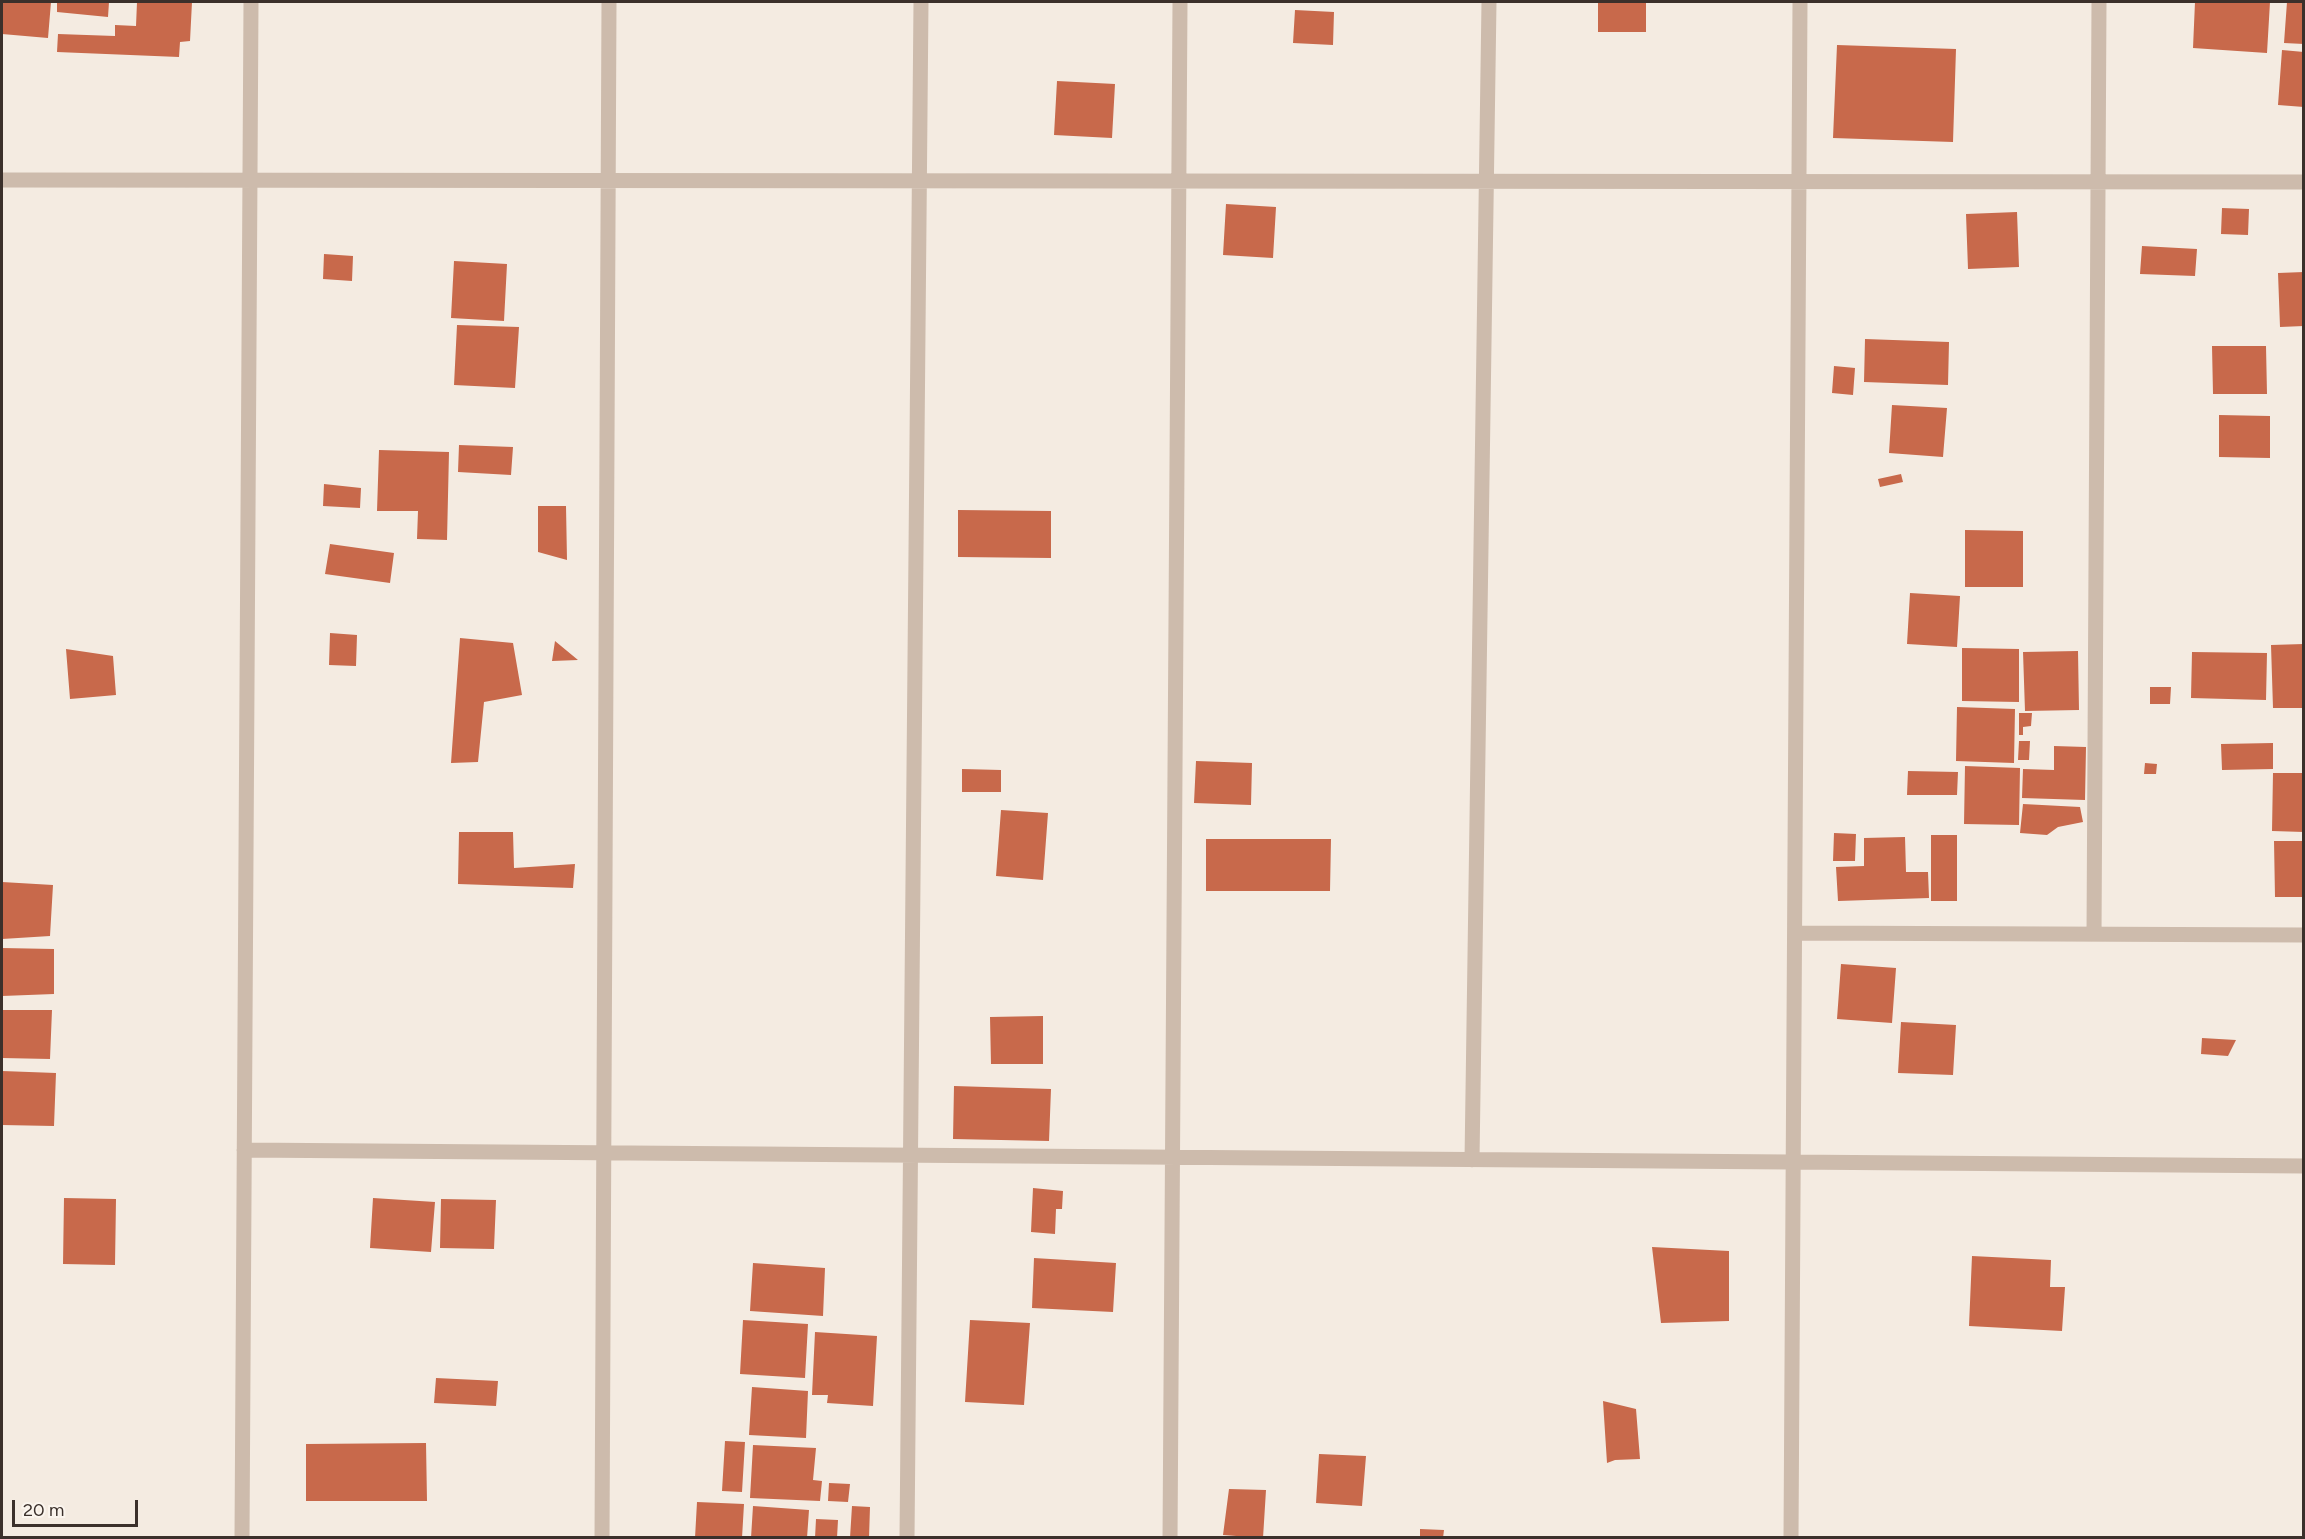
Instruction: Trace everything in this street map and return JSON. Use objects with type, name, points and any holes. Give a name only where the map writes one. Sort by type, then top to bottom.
[{"type":"street","points":[[242,1538],[251,2]]},
{"type":"street","points":[[602,1538],[609,2]]},
{"type":"street","points":[[907,1538],[921,2]]},
{"type":"street","points":[[1170,1538],[1180,2]]},
{"type":"street","points":[[1472,1160],[1489,2]]},
{"type":"street","points":[[1791,1538],[1800,2]]},
{"type":"street","points":[[2094,933],[2099,2]]},
{"type":"street","points":[[2,180],[2304,182]]},
{"type":"street","points":[[1795,933],[2304,935]]},
{"type":"street","points":[[244,1150],[1794,1164],[2304,1166]]},
{"type":"building","points":[[3,2],[51,2],[48,38],[2,34]]},
{"type":"building","points":[[57,2],[109,2],[108,17],[57,12]]},
{"type":"building","points":[[137,2],[192,2],[190,41],[180,42],[179,57],[57,52],[58,34],[115,36],[115,25],[136,26]]},
{"type":"building","points":[[1598,2],[1646,2],[1646,32],[1598,32]]},
{"type":"building","points":[[2195,2],[2270,2],[2267,53],[2193,48]]},
{"type":"building","points":[[2287,2],[2304,2],[2304,44],[2284,43]]},
{"type":"building","points":[[1295,10],[1334,12],[1333,45],[1293,43]]},
{"type":"building","points":[[1837,45],[1956,49],[1953,142],[1833,138]]},
{"type":"building","points":[[2282,50],[2304,52],[2304,107],[2278,105]]},
{"type":"building","points":[[1057,81],[1115,84],[1112,138],[1054,135]]},
{"type":"building","points":[[1226,204],[1276,207],[1273,258],[1223,255]]},
{"type":"building","points":[[2222,208],[2249,209],[2248,235],[2221,234]]},
{"type":"building","points":[[2017,212],[2019,267],[1968,269],[1966,214]]},
{"type":"building","points":[[2142,246],[2197,249],[2195,276],[2140,274]]},
{"type":"building","points":[[324,254],[353,256],[352,281],[323,279]]},
{"type":"building","points":[[454,261],[507,264],[504,321],[451,318]]},
{"type":"building","points":[[2304,272],[2304,326],[2280,327],[2278,273]]},
{"type":"building","points":[[457,325],[519,327],[515,388],[454,385]]},
{"type":"building","points":[[1865,339],[1949,342],[1948,385],[1864,382]]},
{"type":"building","points":[[2212,346],[2266,346],[2267,394],[2213,394]]},
{"type":"building","points":[[1834,366],[1855,368],[1853,395],[1832,393]]},
{"type":"building","points":[[1892,405],[1947,408],[1943,457],[1889,453]]},
{"type":"building","points":[[2219,415],[2270,416],[2270,458],[2219,457]]},
{"type":"building","points":[[459,445],[513,447],[511,475],[458,472]]},
{"type":"building","points":[[379,450],[449,452],[447,540],[417,539],[418,511],[377,511]]},
{"type":"building","points":[[1901,474],[1903,482],[1880,487],[1878,479]]},
{"type":"building","points":[[324,484],[361,488],[360,508],[323,506]]},
{"type":"building","points":[[538,506],[566,506],[567,560],[538,552]]},
{"type":"building","points":[[958,510],[1051,511],[1051,558],[958,557]]},
{"type":"building","points":[[1965,530],[2023,531],[2023,587],[1965,587]]},
{"type":"building","points":[[330,544],[394,553],[390,583],[325,574]]},
{"type":"building","points":[[1910,593],[1960,596],[1957,647],[1907,644]]},
{"type":"building","points":[[330,633],[357,635],[356,666],[329,665]]},
{"type":"building","points":[[460,638],[513,643],[522,695],[484,702],[478,762],[451,763]]},
{"type":"building","points":[[555,641],[578,660],[552,661]]},
{"type":"building","points":[[2304,644],[2304,708],[2273,708],[2271,645]]},
{"type":"building","points":[[1962,648],[2019,649],[2019,702],[1962,701]]},
{"type":"building","points":[[66,649],[113,656],[116,695],[70,699]]},
{"type":"building","points":[[2078,651],[2079,710],[2025,711],[2023,652]]},
{"type":"building","points":[[2192,652],[2267,653],[2266,700],[2191,698]]},
{"type":"building","points":[[2150,687],[2171,687],[2170,704],[2150,704]]},
{"type":"building","points":[[1957,707],[2015,709],[2014,763],[1956,761]]},
{"type":"building","points":[[2019,713],[2032,713],[2031,726],[2023,727],[2023,735],[2019,735]]},
{"type":"building","points":[[2019,741],[2030,741],[2029,760],[2018,760]]},
{"type":"building","points":[[2273,743],[2273,769],[2222,770],[2221,744]]},
{"type":"building","points":[[2054,746],[2086,747],[2085,800],[2022,798],[2023,769],[2054,770]]},
{"type":"building","points":[[1196,761],[1252,763],[1251,805],[1194,803]]},
{"type":"building","points":[[2145,763],[2157,764],[2156,774],[2144,774]]},
{"type":"building","points":[[1965,766],[2020,768],[2019,825],[1964,824]]},
{"type":"building","points":[[962,769],[1001,770],[1001,792],[962,792]]},
{"type":"building","points":[[1908,771],[1958,772],[1957,795],[1907,795]]},
{"type":"building","points":[[2273,773],[2304,773],[2304,832],[2272,831]]},
{"type":"building","points":[[2023,804],[2080,807],[2083,822],[2058,827],[2047,835],[2020,833]]},
{"type":"building","points":[[1001,810],[1048,813],[1043,880],[996,876]]},
{"type":"building","points":[[459,832],[513,832],[514,868],[575,864],[573,888],[458,884]]},
{"type":"building","points":[[1834,833],[1856,834],[1855,861],[1833,861]]},
{"type":"building","points":[[1931,835],[1957,835],[1957,901],[1931,901]]},
{"type":"building","points":[[1905,837],[1906,872],[1928,872],[1929,898],[1838,901],[1836,867],[1864,866],[1864,838]]},
{"type":"building","points":[[1206,839],[1331,839],[1330,891],[1206,891]]},
{"type":"building","points":[[2274,841],[2304,841],[2304,897],[2275,897]]},
{"type":"building","points":[[2,882],[53,885],[50,936],[2,939]]},
{"type":"building","points":[[2,948],[54,949],[54,994],[2,996]]},
{"type":"building","points":[[1841,964],[1896,968],[1892,1023],[1837,1019]]},
{"type":"building","points":[[2,1010],[52,1010],[50,1059],[2,1058]]},
{"type":"building","points":[[1043,1016],[1043,1064],[991,1064],[990,1017]]},
{"type":"building","points":[[1901,1022],[1956,1025],[1953,1075],[1898,1073]]},
{"type":"building","points":[[2202,1038],[2236,1040],[2228,1056],[2201,1054]]},
{"type":"building","points":[[2,1071],[56,1073],[54,1126],[2,1125]]},
{"type":"building","points":[[954,1086],[1051,1089],[1049,1141],[953,1139]]},
{"type":"building","points":[[1033,1188],[1063,1191],[1062,1209],[1056,1209],[1055,1234],[1031,1232]]},
{"type":"building","points":[[64,1198],[116,1199],[115,1265],[63,1264]]},
{"type":"building","points":[[373,1198],[435,1202],[431,1252],[370,1248]]},
{"type":"building","points":[[441,1199],[496,1200],[494,1249],[440,1248]]},
{"type":"building","points":[[1652,1247],[1729,1251],[1729,1321],[1661,1323]]},
{"type":"building","points":[[1972,1256],[2051,1260],[2050,1287],[2065,1287],[2062,1331],[1969,1326]]},
{"type":"building","points":[[1034,1258],[1116,1263],[1113,1312],[1032,1308]]},
{"type":"building","points":[[753,1263],[825,1268],[823,1316],[750,1311]]},
{"type":"building","points":[[743,1320],[808,1324],[805,1378],[740,1374]]},
{"type":"building","points":[[970,1320],[1030,1323],[1024,1405],[965,1402]]},
{"type":"building","points":[[815,1332],[877,1336],[873,1406],[827,1403],[828,1395],[812,1395]]},
{"type":"building","points":[[436,1378],[498,1381],[496,1406],[434,1403]]},
{"type":"building","points":[[752,1387],[808,1391],[806,1438],[749,1435]]},
{"type":"building","points":[[1603,1401],[1636,1409],[1640,1459],[1615,1460],[1607,1463]]},
{"type":"building","points":[[725,1441],[745,1442],[742,1492],[722,1491]]},
{"type":"building","points":[[426,1443],[427,1501],[306,1501],[306,1444]]},
{"type":"building","points":[[753,1445],[816,1448],[813,1480],[822,1481],[820,1501],[750,1498]]},
{"type":"building","points":[[1319,1454],[1366,1456],[1362,1506],[1316,1503]]},
{"type":"building","points":[[829,1483],[850,1484],[848,1502],[828,1501]]},
{"type":"building","points":[[1229,1489],[1266,1490],[1263,1538],[1223,1535]]},
{"type":"building","points":[[697,1502],[744,1504],[742,1538],[695,1538]]},
{"type":"building","points":[[753,1506],[809,1510],[807,1538],[751,1538]]},
{"type":"building","points":[[852,1506],[870,1507],[869,1538],[850,1538]]},
{"type":"building","points":[[816,1519],[838,1520],[837,1538],[815,1538]]},
{"type":"building","points":[[1420,1529],[1444,1530],[1443,1538],[1420,1538]]}]
